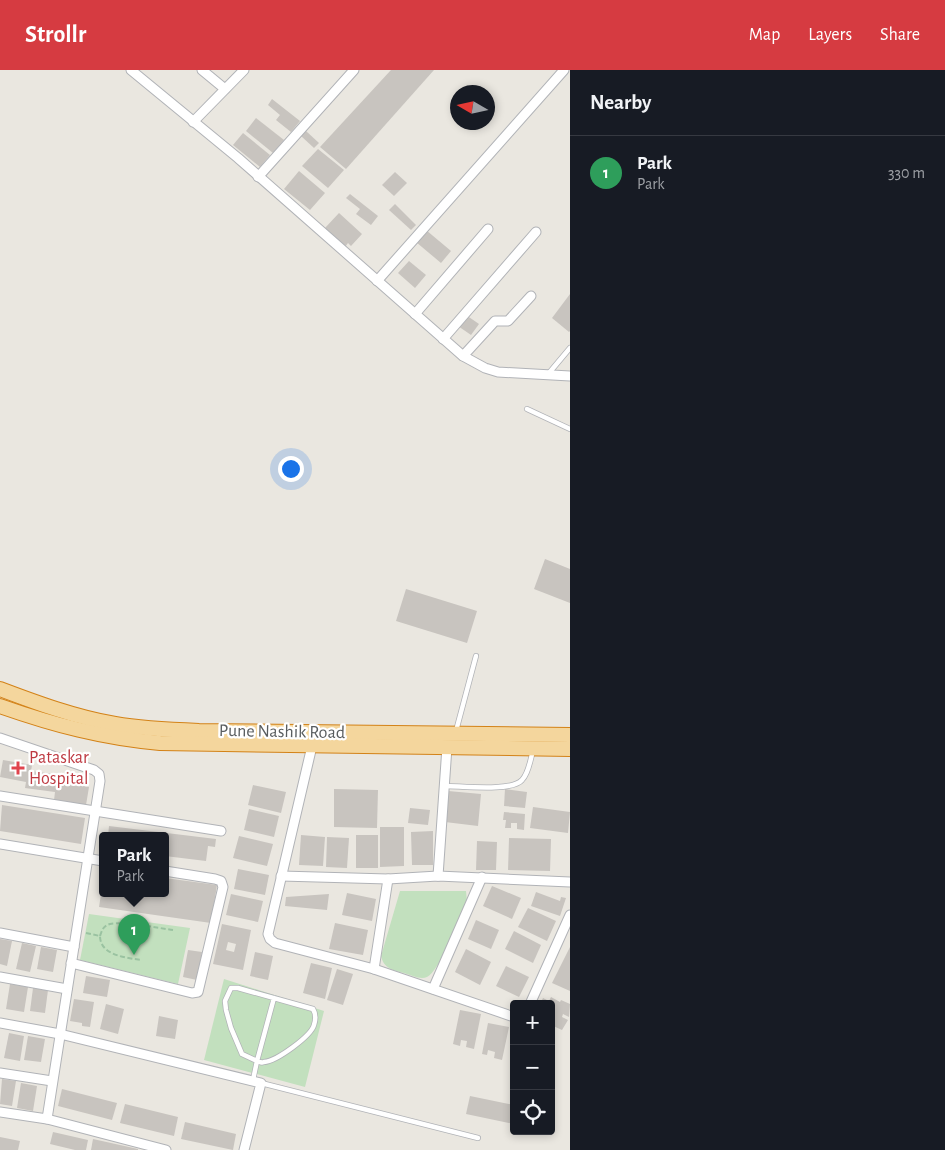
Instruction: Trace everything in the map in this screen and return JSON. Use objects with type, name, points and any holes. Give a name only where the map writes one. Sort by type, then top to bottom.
[{"type":"highway","name":"Pune Nashik Road","points":[[0,689],[71,713],[114,724],[149,729],[570,735]]},
{"type":"highway","name":"Pune Nashik Road","points":[[0,706],[64,727],[128,740],[187,744],[570,749]]},
{"type":"street","points":[[131,70],[258,177],[463,356],[485,368],[498,372],[570,376]]},
{"type":"street","points":[[202,70],[225,89]]},
{"type":"street","points":[[194,122],[244,70]]},
{"type":"street","points":[[258,177],[354,70]]},
{"type":"street","points":[[377,281],[564,70]]},
{"type":"street","points":[[415,314],[488,229]]},
{"type":"street","points":[[443,338],[536,232]]},
{"type":"street","points":[[463,356],[495,321],[508,321],[531,296]]},
{"type":"street","points":[[0,738],[94,770],[99,774],[100,780],[47,1119]]},
{"type":"street","points":[[312,746],[268,934],[270,939],[275,943],[374,969],[510,1015]]},
{"type":"street","points":[[438,876],[447,747]]},
{"type":"street","points":[[0,796],[221,831]]},
{"type":"street","points":[[0,844],[99,859]]},
{"type":"street","points":[[72,963],[192,993],[198,992],[223,887],[221,881],[215,879],[169,872]]},
{"type":"street","points":[[281,876],[388,879],[438,876],[570,882]]},
{"type":"street","points":[[433,989],[482,878]]},
{"type":"street","points":[[374,969],[388,879]]},
{"type":"street","points":[[532,1000],[570,915]]},
{"type":"street","points":[[0,933],[74,947]]},
{"type":"street","points":[[0,977],[67,989]]},
{"type":"street","points":[[0,1023],[60,1034],[257,1081],[244,1150]]},
{"type":"street","points":[[0,1072],[52,1081]]},
{"type":"street","points":[[0,1112],[47,1119],[166,1150]]},
{"type":"lane","points":[[548,374],[570,348]]},
{"type":"lane","points":[[527,409],[570,429]]},
{"type":"lane","points":[[455,734],[476,656]]},
{"type":"lane","points":[[445,786],[489,788],[506,787],[521,782],[527,773],[534,748]]},
{"type":"lane","points":[[231,988],[238,988],[274,998],[313,1010],[316,1014],[314,1026],[292,1049],[264,1063],[256,1061],[242,1054],[231,1028],[225,1001],[231,988]]},
{"type":"lane","points":[[274,998],[256,1061],[257,1081],[478,1138]]},
{"type":"path","points":[[142,960],[121,957],[103,947],[100,942],[100,936],[103,928],[108,924],[119,924],[173,930]]},
{"type":"path","points":[[76,931],[100,936]]},
{"type":"green space","points":[[400,891],[466,891],[467,902],[455,931],[432,973],[424,978],[393,970],[384,964],[382,960],[381,956]]},
{"type":"green space","points":[[89,914],[190,928],[178,984],[80,960]]},
{"type":"green space","points":[[224,979],[324,1011],[305,1087],[204,1060]]},
{"type":"building","points":[[391,70],[434,70],[346,169],[320,147]]},
{"type":"building","points":[[272,99],[300,121],[291,132],[276,120],[280,115],[268,105]]},
{"type":"building","points":[[256,118],[284,140],[273,153],[246,131]]},
{"type":"building","points":[[306,131],[319,143],[314,148],[301,136]]},
{"type":"building","points":[[243,133],[270,155],[260,167],[233,145]]},
{"type":"building","points":[[318,149],[344,170],[328,188],[302,166]]},
{"type":"building","points":[[299,171],[325,193],[310,210],[284,189]]},
{"type":"building","points":[[395,172],[407,183],[394,196],[382,185]]},
{"type":"building","points":[[350,194],[378,216],[371,225],[356,214],[360,209],[346,198]]},
{"type":"building","points":[[395,204],[416,225],[411,230],[389,210]]},
{"type":"building","points":[[339,213],[362,234],[351,246],[348,243],[345,247],[325,228]]},
{"type":"building","points":[[426,230],[451,251],[441,263],[416,242]]},
{"type":"building","points":[[409,261],[426,275],[415,288],[398,273]]},
{"type":"building","points":[[570,294],[570,331],[569,332],[552,318]]},
{"type":"building","points":[[466,315],[479,324],[471,335],[458,326]]},
{"type":"building","points":[[545,559],[570,569],[570,603],[534,589]]},
{"type":"building","points":[[406,589],[477,611],[467,643],[396,621]]},
{"type":"building","points":[[3,760],[32,765],[31,771],[60,775],[59,782],[89,787],[86,805],[54,800],[55,792],[25,788],[26,782],[0,777]]},
{"type":"building","points":[[253,785],[286,792],[281,813],[248,805]]},
{"type":"building","points":[[334,789],[378,790],[377,828],[334,827]]},
{"type":"building","points":[[505,789],[527,792],[525,808],[504,806]]},
{"type":"building","points":[[448,791],[481,794],[478,826],[445,822]]},
{"type":"building","points":[[2,805],[85,818],[81,844],[0,831]]},
{"type":"building","points":[[533,807],[570,812],[568,833],[530,828]]},
{"type":"building","points":[[410,808],[430,810],[428,825],[408,823]]},
{"type":"building","points":[[249,809],[279,816],[274,837],[244,830]]},
{"type":"building","points":[[504,812],[525,814],[524,830],[517,829],[517,823],[511,823],[511,828],[505,828]]},
{"type":"building","points":[[109,826],[158,832],[108,832]]},
{"type":"building","points":[[380,827],[404,827],[404,866],[380,867]]},
{"type":"building","points":[[433,831],[433,865],[412,865],[411,832]]},
{"type":"building","points":[[169,833],[216,839],[215,847],[208,846],[206,861],[169,856]]},
{"type":"building","points":[[301,835],[325,837],[323,866],[299,865]]},
{"type":"building","points":[[356,835],[378,835],[378,868],[356,868]]},
{"type":"building","points":[[239,836],[273,844],[267,866],[233,858]]},
{"type":"building","points":[[327,837],[349,838],[347,868],[326,867]]},
{"type":"building","points":[[509,838],[551,839],[550,871],[508,870]]},
{"type":"building","points":[[477,841],[497,842],[496,870],[476,870]]},
{"type":"building","points":[[238,869],[269,875],[265,895],[234,889]]},
{"type":"building","points":[[169,879],[217,885],[211,923],[99,907],[101,897],[169,897]]},
{"type":"building","points":[[492,886],[521,898],[512,919],[483,906]]},
{"type":"building","points":[[536,892],[560,901],[561,897],[566,898],[560,916],[531,906]]},
{"type":"building","points":[[347,893],[376,899],[372,921],[342,915]]},
{"type":"building","points":[[231,894],[263,901],[258,922],[226,915]]},
{"type":"building","points":[[329,894],[327,910],[285,906],[286,897]]},
{"type":"building","points":[[528,908],[556,921],[547,941],[518,927]]},
{"type":"building","points":[[476,920],[499,930],[491,949],[468,939]]},
{"type":"building","points":[[335,923],[368,930],[363,955],[329,949]]},
{"type":"building","points":[[222,924],[251,930],[243,970],[213,964]],"holes":[[[228,942],[236,944],[234,952],[226,950]]]},
{"type":"building","points":[[514,931],[541,945],[533,963],[505,949]]},
{"type":"building","points":[[0,939],[12,941],[7,966],[0,964]]},
{"type":"building","points":[[22,943],[36,946],[30,972],[16,969]]},
{"type":"building","points":[[41,947],[57,950],[53,972],[37,969]]},
{"type":"building","points":[[570,947],[570,991],[552,983]]},
{"type":"building","points":[[466,949],[491,962],[480,985],[455,972]]},
{"type":"building","points":[[188,950],[202,952],[197,980],[183,977]]},
{"type":"building","points":[[255,952],[273,956],[268,980],[250,976]]},
{"type":"building","points":[[311,963],[332,968],[325,999],[303,993]]},
{"type":"building","points":[[506,966],[529,977],[519,997],[496,986]]},
{"type":"building","points":[[337,969],[353,974],[343,1005],[327,1000]]},
{"type":"building","points":[[86,976],[110,980],[107,997],[83,993]]},
{"type":"building","points":[[10,984],[28,987],[24,1012],[6,1009]]},
{"type":"building","points":[[33,988],[48,990],[45,1013],[30,1011]]},
{"type":"building","points":[[551,997],[560,1002],[561,1000],[570,1004],[569,1017],[563,1014],[562,1017],[568,1020],[562,1030],[555,1027],[555,1000],[550,1000]]},
{"type":"building","points":[[74,999],[94,1002],[90,1027],[82,1026],[82,1023],[70,1021]]},
{"type":"building","points":[[106,1004],[124,1009],[118,1034],[100,1029]]},
{"type":"building","points":[[460,1010],[481,1014],[474,1049],[466,1047],[467,1041],[461,1040],[460,1046],[453,1044]]},
{"type":"building","points":[[159,1016],[178,1020],[175,1039],[156,1036]]},
{"type":"building","points":[[488,1023],[509,1027],[502,1060],[494,1058],[495,1052],[488,1050],[487,1055],[482,1054]]},
{"type":"building","points":[[9,1033],[24,1036],[20,1061],[4,1058]]},
{"type":"building","points":[[28,1036],[45,1039],[41,1062],[24,1060]]},
{"type":"building","points":[[2,1079],[16,1081],[12,1106],[0,1104]]},
{"type":"building","points":[[21,1083],[37,1086],[33,1111],[17,1108]]},
{"type":"building","points":[[62,1089],[117,1103],[112,1120],[58,1106]]},
{"type":"building","points":[[470,1096],[510,1104],[510,1123],[466,1114]]},
{"type":"building","points":[[125,1104],[178,1117],[174,1136],[120,1123]]},
{"type":"building","points":[[185,1122],[236,1134],[233,1150],[181,1139]]},
{"type":"building","points":[[53,1132],[88,1140],[86,1150],[75,1150],[50,1144]]},
{"type":"building","points":[[0,1137],[20,1141],[18,1150],[0,1150]]},
{"type":"building","points":[[93,1139],[138,1149],[138,1150],[91,1150]]},
{"type":"place","name":"Pataskar Hospital","points":[[18,768]]},
{"type":"place","name":"Park","points":[[134,955]]}]
